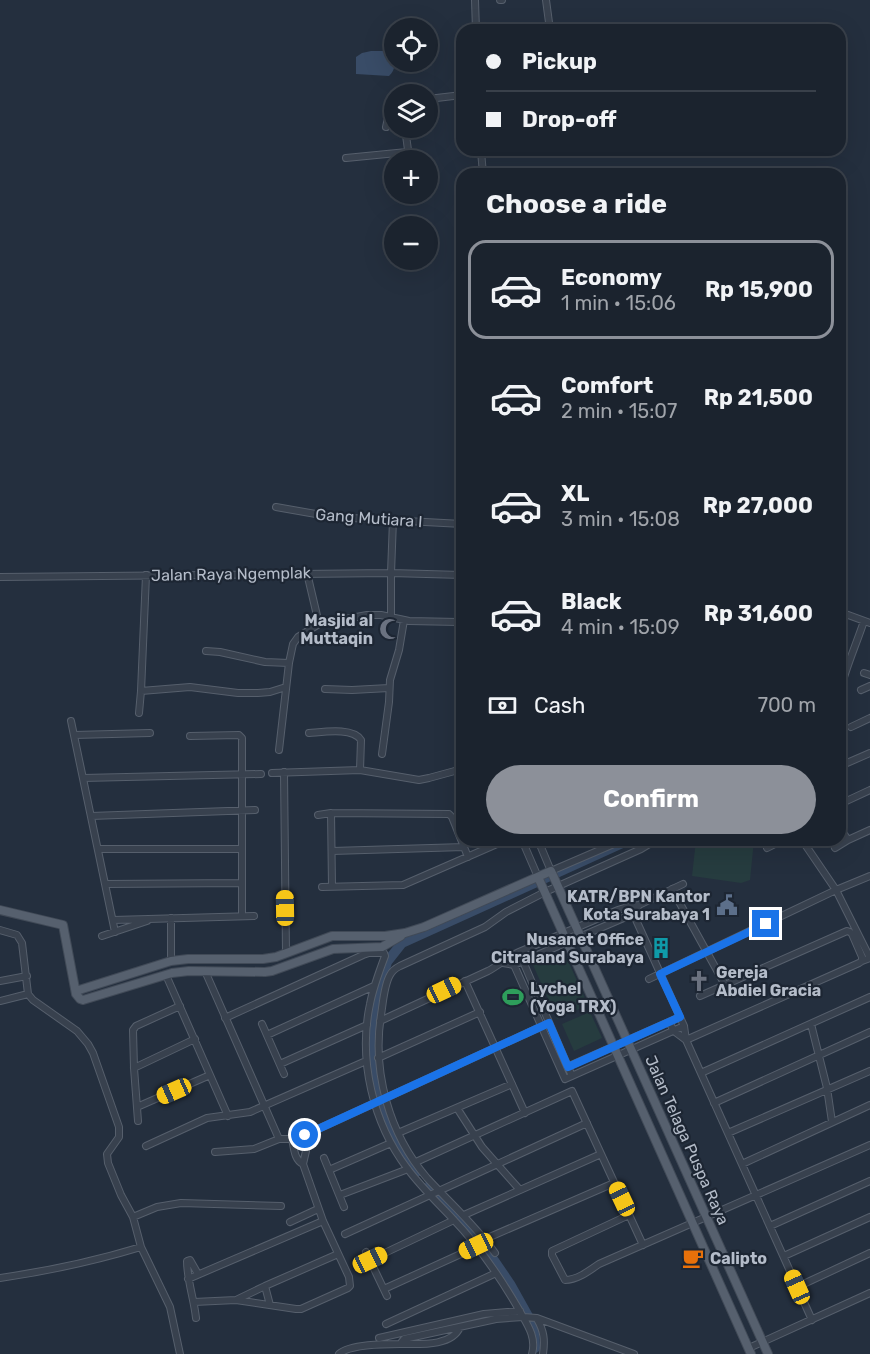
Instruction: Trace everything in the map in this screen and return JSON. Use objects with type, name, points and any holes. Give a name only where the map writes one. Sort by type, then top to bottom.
[{"type":"main road","points":[[76,991],[171,961],[263,959],[332,936],[385,936],[405,933],[552,873]]},
{"type":"main road","name":"Jalan Telaga Puspa Raya","points":[[552,873],[768,1354]]},
{"type":"main road","name":"Jalan Telaga Puspa Raya","points":[[539,879],[750,1351]]},
{"type":"main road","points":[[0,910],[63,925],[77,997],[87,1000],[166,975],[189,971],[265,972],[280,969],[340,947],[386,945],[405,933]]},
{"type":"main road","points":[[385,936],[386,945]]},
{"type":"street","points":[[475,0],[476,24]]},
{"type":"street","points":[[546,0],[549,24]]},
{"type":"street","points":[[438,98],[456,97]]},
{"type":"street","points":[[346,158],[407,152],[406,138]]},
{"type":"street","name":"Gang Mutiara I","points":[[276,507],[333,517],[456,524]]},
{"type":"street","points":[[391,616],[393,520]]},
{"type":"street","points":[[307,573],[319,624]]},
{"type":"street","name":"Jalan Raya Ngemplak","points":[[0,577],[307,573],[456,575]]},
{"type":"street","points":[[139,713],[146,575]]},
{"type":"street","points":[[846,614],[867,622],[846,670]]},
{"type":"street","points":[[279,750],[289,663],[296,639],[319,624],[367,615],[391,616],[404,620],[456,622]]},
{"type":"street","points":[[382,754],[389,688],[404,620]]},
{"type":"street","points":[[206,651],[265,662],[289,663]]},
{"type":"street","points":[[861,690],[870,686]]},
{"type":"street","points":[[141,691],[190,687],[258,693],[286,687]]},
{"type":"street","points":[[325,689],[389,688]]},
{"type":"street","points":[[851,727],[870,718]]},
{"type":"street","points":[[71,722],[115,932]]},
{"type":"street","points":[[309,733],[352,732],[358,736],[361,740],[360,770]]},
{"type":"street","points":[[74,735],[150,733]]},
{"type":"street","points":[[190,736],[239,735],[242,738],[242,916]]},
{"type":"street","points":[[846,763],[870,753]]},
{"type":"street","points":[[272,773],[360,770],[418,780],[456,770]]},
{"type":"street","points":[[284,772],[286,953]]},
{"type":"street","points":[[83,778],[261,774]]},
{"type":"street","points":[[846,801],[870,790]]},
{"type":"street","points":[[91,816],[255,810]]},
{"type":"street","points":[[331,813],[333,886]]},
{"type":"street","points":[[318,815],[331,813],[449,814],[456,826]]},
{"type":"street","points":[[846,837],[848,840],[870,830]]},
{"type":"street","points":[[322,886],[403,885],[493,846]]},
{"type":"street","points":[[525,846],[539,879]]},
{"type":"street","points":[[541,846],[552,873],[610,846]]},
{"type":"street","points":[[495,1253],[464,1215],[408,1169],[384,1129],[378,1044],[384,996],[390,974],[400,966],[485,927],[502,914],[544,891],[646,846]]},
{"type":"street","points":[[767,848],[771,846]]},
{"type":"street","points":[[686,1040],[870,958],[836,890],[806,846]]},
{"type":"street","points":[[332,851],[464,847],[468,857]]},
{"type":"street","points":[[98,849],[242,849]]},
{"type":"street","points":[[650,979],[870,876]]},
{"type":"street","points":[[105,884],[242,883]]},
{"type":"street","points":[[380,1021],[503,963],[510,956],[618,910],[639,905],[683,884]]},
{"type":"street","points":[[672,889],[725,986]]},
{"type":"street","points":[[503,963],[514,965],[523,962],[633,914],[639,905]]},
{"type":"street","points":[[630,906],[684,1026],[686,1040],[700,1072],[812,1320]]},
{"type":"street","points":[[618,910],[622,919]]},
{"type":"street","points":[[113,920],[254,916]]},
{"type":"street","points":[[171,918],[171,961]]},
{"type":"street","points":[[102,936],[154,919]]},
{"type":"street","points":[[0,930],[17,935],[22,942],[28,994],[77,1031],[93,1053],[119,1127],[119,1137],[107,1154],[107,1159],[121,1195],[133,1217],[141,1246],[170,1307],[180,1354]]},
{"type":"street","points":[[700,996],[847,931],[852,934],[862,961]]},
{"type":"street","points":[[225,1018],[363,955],[383,952],[385,955],[369,1005],[365,1044],[366,1061],[381,1100],[398,1133],[435,1193],[527,1316],[544,1335],[543,1354]]},
{"type":"street","points":[[519,952],[572,1076]]},
{"type":"street","points":[[510,956],[565,1079],[684,1026]]},
{"type":"street","points":[[205,971],[279,1139]]},
{"type":"street","points":[[166,975],[228,1116]]},
{"type":"street","points":[[0,981],[27,976]]},
{"type":"street","points":[[465,981],[525,1113]]},
{"type":"street","points":[[267,1035],[374,986]]},
{"type":"street","points":[[0,1000],[28,994]]},
{"type":"street","points":[[700,1072],[870,997]]},
{"type":"street","points":[[138,1121],[133,1030],[136,1026],[180,1006]]},
{"type":"street","points":[[378,1058],[480,1012]]},
{"type":"street","points":[[561,1070],[680,1017]]},
{"type":"street","points":[[669,1022],[674,1031],[686,1040]]},
{"type":"street","points":[[262,1023],[284,1074]]},
{"type":"street","points":[[215,1152],[260,1147],[279,1139],[305,1135],[549,1023]]},
{"type":"street","points":[[811,1024],[820,1055],[832,1122]]},
{"type":"street","points":[[280,1064],[367,1025]]},
{"type":"street","points":[[714,1103],[870,1032]]},
{"type":"street","points":[[134,1068],[195,1039]]},
{"type":"street","points":[[146,1146],[202,1120],[250,1112],[366,1061]]},
{"type":"street","points":[[728,1133],[870,1071]]},
{"type":"street","points":[[137,1107],[210,1075]]},
{"type":"street","points":[[398,1133],[512,1084]]},
{"type":"street","points":[[416,1162],[572,1092],[643,1245]]},
{"type":"street","points":[[742,1164],[870,1105]]},
{"type":"street","points":[[457,1107],[474,1136],[520,1190]]},
{"type":"street","points":[[345,1234],[587,1124]]},
{"type":"street","points":[[194,1302],[236,1300],[301,1309],[350,1286],[350,1281],[318,1209],[303,1164],[306,1151],[305,1135]]},
{"type":"street","points":[[292,1138],[297,1159],[303,1164]]},
{"type":"street","points":[[329,1170],[391,1143]]},
{"type":"street","points":[[629,1215],[551,1252],[565,1280],[588,1272],[599,1264],[870,1145]]},
{"type":"street","points":[[464,1215],[601,1154]]},
{"type":"street","points":[[324,1158],[344,1207]]},
{"type":"street","points":[[340,1195],[408,1169]]},
{"type":"street","points":[[770,1226],[870,1181]]},
{"type":"street","points":[[485,1239],[614,1183]]},
{"type":"street","points":[[133,1217],[157,1207],[181,1203],[281,1206]]},
{"type":"street","points":[[290,1222],[318,1209]]},
{"type":"street","points":[[784,1256],[870,1217]]},
{"type":"street","points":[[370,1260],[454,1220]]},
{"type":"street","points":[[188,1279],[323,1221]]},
{"type":"street","points":[[0,1278],[112,1256],[141,1246]]},
{"type":"street","points":[[366,1252],[386,1293],[476,1246]]},
{"type":"street","points":[[797,1287],[870,1253]]},
{"type":"street","points":[[236,1300],[338,1254]]},
{"type":"street","points":[[196,1318],[188,1279],[188,1260],[198,1274]]},
{"type":"street","points":[[386,1324],[496,1274]]},
{"type":"street","points":[[265,1286],[270,1305]]},
{"type":"street","points":[[750,1351],[763,1342],[870,1293]]},
{"type":"street","points":[[379,1338],[484,1314],[527,1316],[634,1354]]},
{"type":"street","points":[[339,1354],[346,1350],[371,1345],[400,1344],[403,1339],[496,1319],[527,1316]]},
{"type":"street","points":[[527,1316],[534,1344],[532,1354]]},
{"type":"green space","points":[[695,846],[753,846],[750,880],[741,883],[692,876]]},
{"type":"green space","points":[[564,952],[588,1005],[557,1019],[533,965]]},
{"type":"green space","points":[[590,1012],[602,1038],[574,1051],[562,1024]]},
{"type":"water","points":[[384,51],[384,72],[392,72],[389,76],[356,74],[356,57],[362,53]]},
{"type":"waterway","points":[[419,1171],[402,1148],[382,1105],[372,1057],[372,1016],[387,962],[402,943],[616,846]]},
{"type":"waterway","points":[[430,1185],[472,1231],[510,1284],[534,1327],[535,1348]]},
{"type":"place","name":"Masjid al Muttaqin","points":[[390,629]]},
{"type":"place","name":"KATR/BPN Kantor Kota Surabaya 1","points":[[727,905]]},
{"type":"place","name":"Nusanet Office Citraland Surabaya","points":[[661,948]]},
{"type":"place","name":"Gereja Abdiel Gracia","points":[[699,981]]},
{"type":"place","name":"Lychel (Yoga TRX)","points":[[513,997]]},
{"type":"place","name":"Calipto","points":[[693,1258]]},
{"type":"route","points":[[305,1135],[549,1023],[568,1067],[680,1017],[660,974],[766,924]]}]
